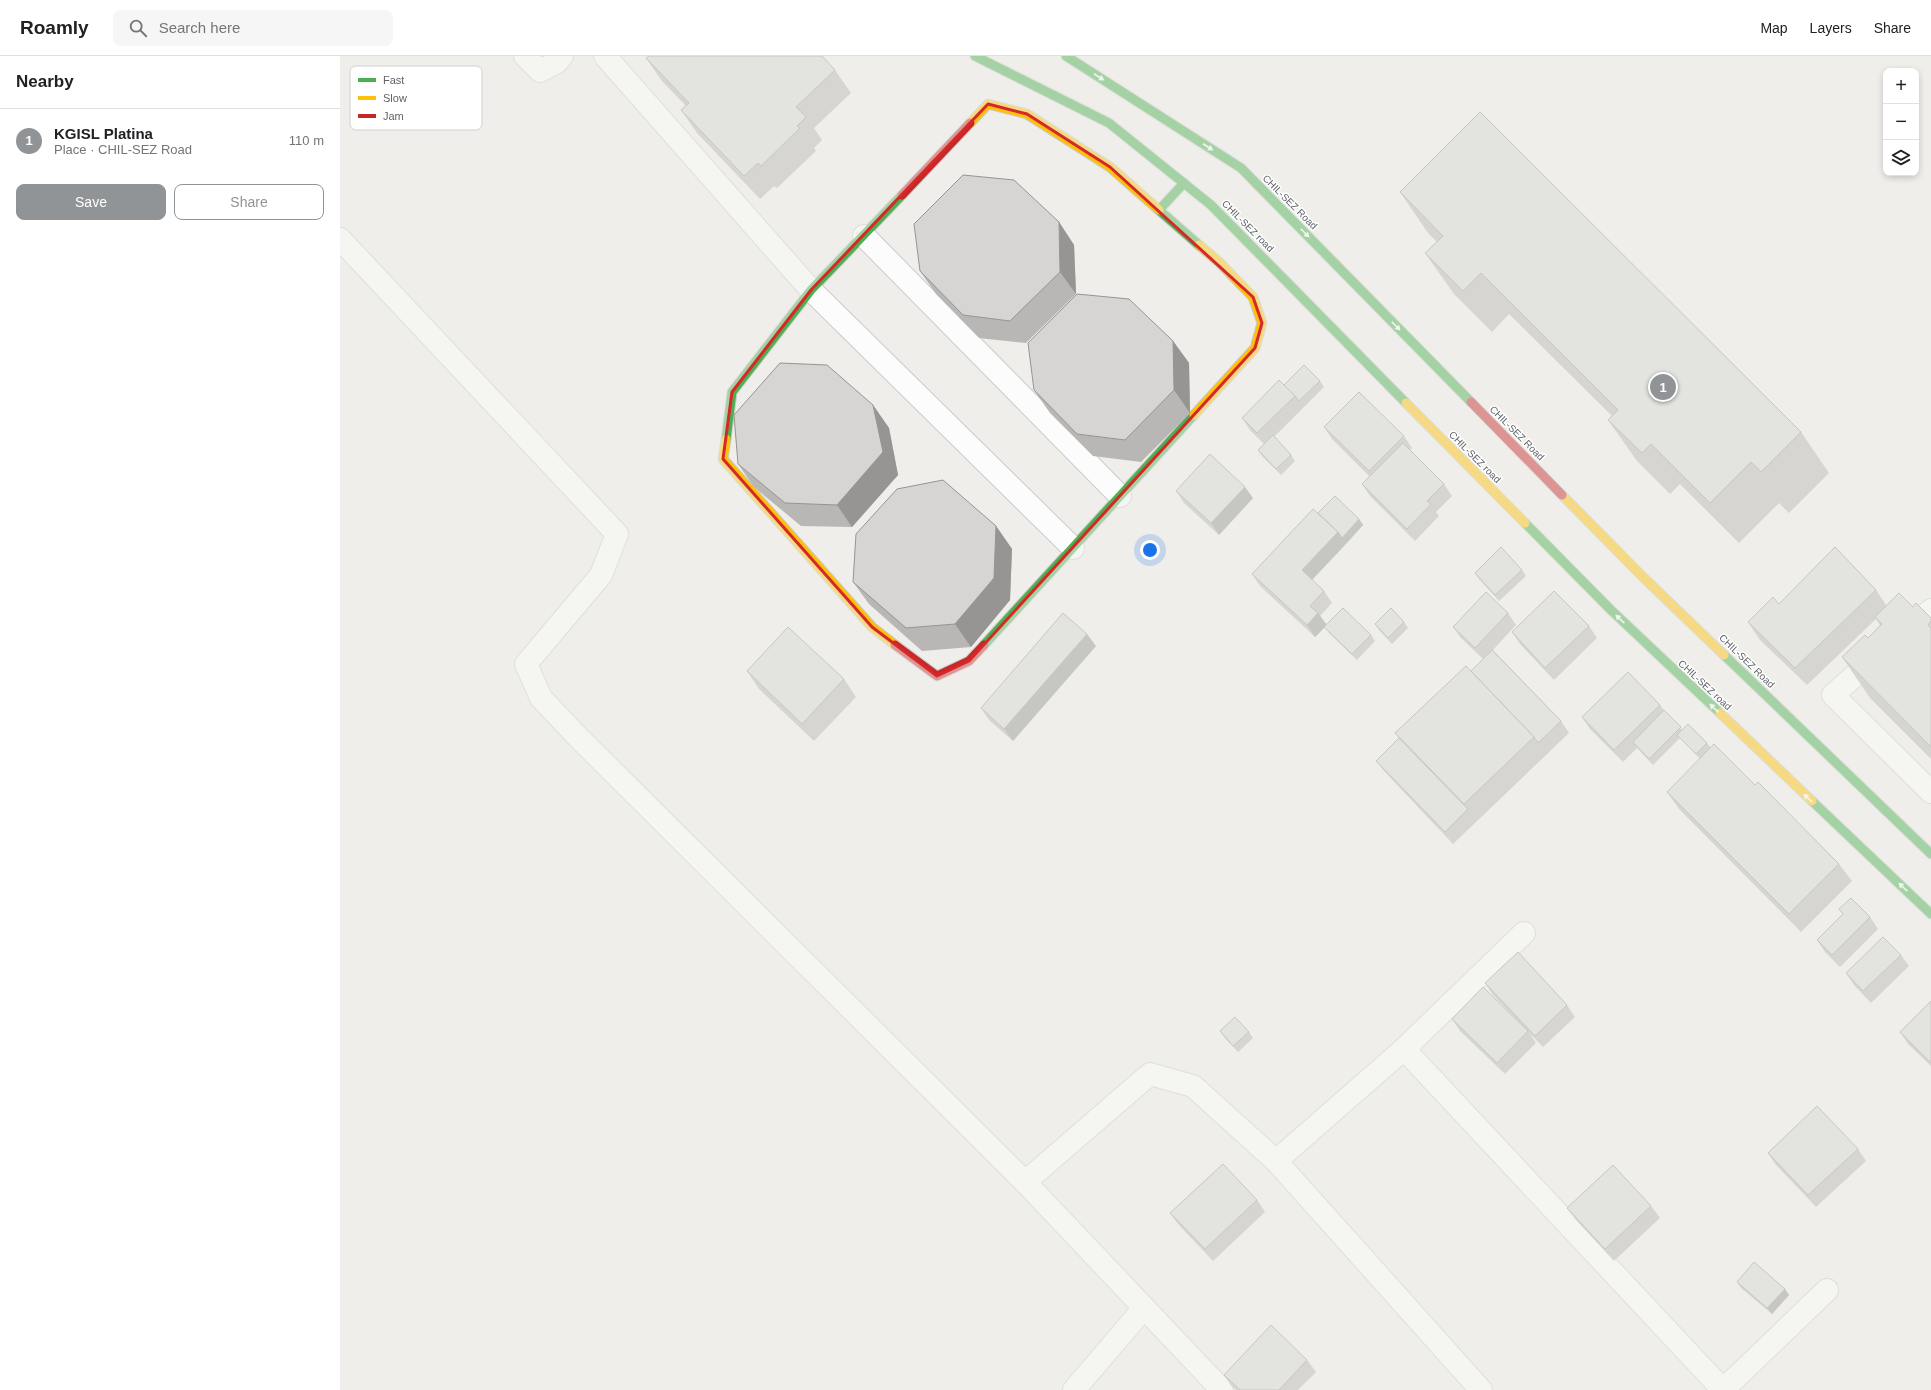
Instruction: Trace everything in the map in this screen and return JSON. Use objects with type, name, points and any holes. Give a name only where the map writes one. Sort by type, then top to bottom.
[{"type":"street","points":[[525,56],[540,71],[556,62],[562,56]]},
{"type":"street","points":[[605,56],[811,290],[1073,548]]},
{"type":"street","name":"CHIL-SEZ road","points":[[976,56],[1109,123],[1212,205],[1611,610],[1931,914]]},
{"type":"street","name":"CHIL-SEZ Road","points":[[1066,56],[1241,168],[1643,577],[1931,854]]},
{"type":"street","points":[[988,104],[1026,114],[1110,167],[1219,262],[1253,297],[1262,323],[1255,348],[969,661],[937,676],[872,627],[723,459],[732,392],[811,290],[988,104]]},
{"type":"street","points":[[1159,210],[1184,183]]},
{"type":"street","points":[[864,236],[1120,496]]},
{"type":"street","points":[[340,239],[617,534],[601,575],[526,664],[541,698],[577,736],[1025,1182],[1222,1390]]},
{"type":"street","points":[[1931,610],[1833,695],[1931,792]]},
{"type":"street","points":[[1276,1162],[1404,1049],[1524,933]]},
{"type":"street","points":[[1404,1049],[1723,1390],[1827,1290]]},
{"type":"street","points":[[1025,1182],[1150,1074],[1193,1086],[1276,1162],[1481,1390]]},
{"type":"street","points":[[1074,1390],[1144,1308]]},
{"type":"highlighted area","points":[[988,104],[1027,114],[1110,167],[1253,297],[1262,323],[1255,348],[969,661],[937,676],[872,627],[723,459],[732,392],[811,290]]},
{"type":"building","points":[[649,56],[822,56],[835,70],[796,107],[806,117],[797,126],[800,128],[761,166],[758,163],[744,176],[681,110],[689,103],[646,58]]},
{"type":"building","points":[[1480,112],[1801,432],[1761,472],[1751,462],[1710,503],[1651,444],[1642,453],[1608,420],[1618,410],[1481,273],[1463,291],[1425,253],[1443,236],[1400,192]]},
{"type":"building","points":[[963,175],[1014,180],[1059,222],[1060,272],[1010,321],[963,315],[920,271],[914,224]]},
{"type":"building","points":[[1077,294],[1129,299],[1173,341],[1174,390],[1125,440],[1077,434],[1034,390],[1028,343]]},
{"type":"building","points":[[780,363],[827,365],[873,405],[883,452],[837,505],[785,503],[738,464],[734,415]]},
{"type":"building","points":[[1304,365],[1320,381],[1299,401],[1284,385]]},
{"type":"building","points":[[1279,380],[1295,396],[1257,433],[1242,418]]},
{"type":"building","points":[[1359,392],[1404,436],[1369,471],[1324,427]]},
{"type":"building","points":[[1273,435],[1291,455],[1276,469],[1258,450]]},
{"type":"building","points":[[1403,443],[1444,484],[1427,501],[1431,504],[1407,529],[1362,484]]},
{"type":"building","points":[[1210,454],[1245,487],[1211,523],[1176,491]]},
{"type":"building","points":[[943,480],[996,526],[994,578],[955,624],[906,628],[853,582],[856,534],[897,489]]},
{"type":"building","points":[[1335,496],[1359,519],[1342,538],[1338,532],[1318,513]]},
{"type":"building","points":[[1313,509],[1338,532],[1302,570],[1324,591],[1310,606],[1318,613],[1307,625],[1252,574]]},
{"type":"building","points":[[1501,547],[1522,570],[1495,595],[1475,573]]},
{"type":"building","points":[[1835,547],[1876,590],[1795,668],[1748,622],[1773,597],[1779,604]]},
{"type":"building","points":[[1554,591],[1589,626],[1545,668],[1512,632]]},
{"type":"building","points":[[1486,592],[1508,613],[1475,648],[1453,627]]},
{"type":"building","points":[[1899,593],[1913,607],[1916,603],[1931,618],[1928,625],[1931,628],[1931,747],[1842,657],[1865,635],[1868,638],[1882,624],[1875,617]]},
{"type":"building","points":[[1343,608],[1371,635],[1352,654],[1324,627]]},
{"type":"building","points":[[1391,608],[1404,622],[1388,638],[1375,624]]},
{"type":"building","points":[[1063,613],[1087,634],[1004,729],[981,708]]},
{"type":"building","points":[[788,627],[844,679],[802,724],[747,671]]},
{"type":"building","points":[[1492,650],[1561,721],[1538,743],[1471,671]]},
{"type":"building","points":[[1466,666],[1534,737],[1464,804],[1395,733]]},
{"type":"building","points":[[1628,672],[1660,705],[1614,750],[1582,717]]},
{"type":"building","points":[[1664,710],[1681,727],[1649,759],[1633,742]]},
{"type":"building","points":[[1688,724],[1707,743],[1696,754],[1677,735]]},
{"type":"building","points":[[1399,738],[1468,809],[1445,832],[1376,761]]},
{"type":"building","points":[[1714,744],[1755,785],[1758,782],[1839,864],[1789,914],[1667,792]]},
{"type":"building","points":[[1851,898],[1870,917],[1832,955],[1817,940],[1843,914],[1839,909]]},
{"type":"building","points":[[1883,937],[1901,955],[1863,991],[1846,973]]},
{"type":"building","points":[[1518,952],[1567,1005],[1535,1036],[1485,983]]},
{"type":"building","points":[[1483,987],[1528,1031],[1497,1063],[1452,1019]]},
{"type":"building","points":[[1931,1001],[1931,1063],[1900,1032]]},
{"type":"building","points":[[1235,1017],[1249,1032],[1233,1046],[1220,1031]]},
{"type":"building","points":[[1817,1106],[1858,1149],[1808,1195],[1768,1153]]},
{"type":"building","points":[[1223,1164],[1257,1200],[1205,1249],[1170,1213]]},
{"type":"building","points":[[1613,1165],[1651,1206],[1605,1249],[1567,1208]]},
{"type":"building","points":[[1754,1262],[1785,1289],[1767,1308],[1737,1282]]},
{"type":"building","points":[[1271,1325],[1307,1360],[1279,1390],[1240,1390],[1224,1375]]},
{"type":"traffic: fast","points":[[975,56],[1109,123],[1211,205],[1406,403]]},
{"type":"traffic: fast","points":[[1066,56],[1241,168],[1471,402]]},
{"type":"traffic: fast","points":[[1184,183],[1159,210],[1199,245]]},
{"type":"traffic: fast","points":[[726,439],[732,392],[811,290],[902,195]]},
{"type":"traffic: fast","points":[[984,645],[1194,415]]},
{"type":"traffic: fast","points":[[1525,523],[1611,610],[1720,713]]},
{"type":"traffic: fast","points":[[1724,655],[1931,854]]},
{"type":"traffic: fast","points":[[1812,801],[1931,914]]},
{"type":"traffic: slow","points":[[970,123],[988,104],[1027,114],[1110,167],[1159,210]]},
{"type":"traffic: slow","points":[[1194,415],[1255,348],[1262,323],[1253,297],[1219,262],[1199,245]]},
{"type":"traffic: slow","points":[[1406,403],[1525,523]]},
{"type":"traffic: slow","points":[[726,439],[723,459],[872,627],[895,645]]},
{"type":"traffic: slow","points":[[1562,495],[1643,577],[1724,655]]},
{"type":"traffic: slow","points":[[1720,713],[1812,801]]},
{"type":"traffic: jam","points":[[902,195],[970,123]]},
{"type":"traffic: jam","points":[[1471,402],[1562,495]]},
{"type":"traffic: jam","points":[[895,645],[937,676],[969,661],[984,645]]},
{"type":"place","name":"KGISL Platina","points":[[1663,387]]}]
